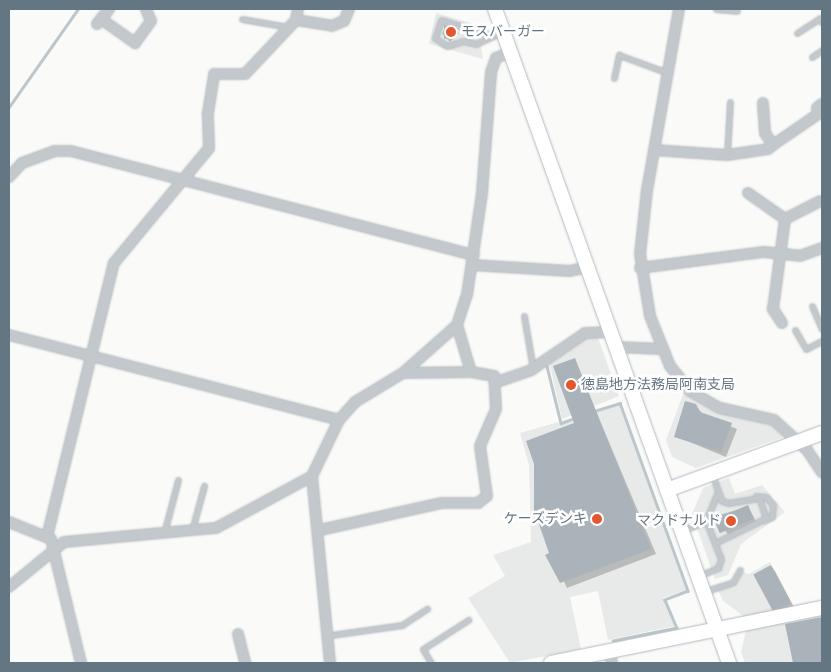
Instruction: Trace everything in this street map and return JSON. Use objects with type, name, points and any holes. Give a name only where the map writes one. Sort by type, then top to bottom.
[{"type":"street","points":[[109,9],[99,22],[135,43],[151,21],[146,9]]},
{"type":"street","points":[[47,537],[120,251],[211,143],[208,114],[214,74],[245,74],[292,24],[298,9]]},
{"type":"street","points":[[292,24],[332,26],[344,21],[349,9]]},
{"type":"street","points":[[495,9],[498,34],[510,52],[729,663]]},
{"type":"street","points":[[679,9],[654,150],[640,268],[662,349],[690,391],[701,400],[774,420],[800,441],[822,472]]},
{"type":"street","points":[[471,372],[457,325],[473,260],[491,72],[496,58],[510,52]]},
{"type":"street","points":[[762,103],[765,133],[773,145]]},
{"type":"street","points":[[654,150],[727,155],[773,145],[818,114],[817,108],[822,104]]},
{"type":"street","points":[[9,177],[22,163],[63,151],[183,178],[473,260],[570,271],[587,267]]},
{"type":"street","points":[[748,193],[785,219]]},
{"type":"street","points":[[785,219],[820,201]]},
{"type":"street","points":[[782,323],[773,309],[778,254],[785,219]]},
{"type":"street","points":[[640,268],[688,259],[778,254],[800,256],[822,248]]},
{"type":"street","points":[[330,663],[331,635],[320,530],[312,476],[339,420],[370,389],[403,373],[457,325]]},
{"type":"street","points":[[497,382],[533,369],[585,333],[610,332]]},
{"type":"street","points":[[9,335],[339,420]]},
{"type":"street","points":[[616,347],[662,349]]},
{"type":"street","points":[[403,373],[484,372],[497,382]]},
{"type":"street","points":[[320,530],[442,503],[484,500],[487,489],[480,446],[494,418],[497,382]]},
{"type":"street","points":[[667,490],[822,434]]},
{"type":"street","points":[[9,587],[54,546],[225,525],[312,476]]},
{"type":"street","points":[[9,522],[47,537],[54,546],[81,663]]},
{"type":"street","points":[[551,663],[610,656],[716,628],[822,608]]},
{"type":"street","points":[[238,634],[244,663]]},
{"type":"lane","points":[[716,9],[737,11]]},
{"type":"lane","points":[[242,19],[292,24]]},
{"type":"lane","points":[[798,33],[821,19]]},
{"type":"lane","points":[[438,22],[464,24],[498,34],[476,44],[463,41],[447,46],[438,43],[438,22]]},
{"type":"lane","points":[[812,57],[822,50]]},
{"type":"lane","points":[[614,78],[619,55],[668,73]]},
{"type":"lane","points":[[727,155],[730,102]]},
{"type":"lane","points":[[812,306],[822,329]]},
{"type":"lane","points":[[524,316],[533,369]]},
{"type":"lane","points":[[794,330],[806,349],[822,341]]},
{"type":"lane","points":[[712,474],[722,501],[729,503],[756,496],[766,497],[774,509],[772,517],[715,543]]},
{"type":"lane","points":[[164,533],[178,480]]},
{"type":"lane","points":[[192,530],[204,486]]},
{"type":"lane","points":[[698,576],[718,568],[721,559],[706,521],[718,491]]},
{"type":"lane","points":[[756,496],[766,511],[760,522]]},
{"type":"lane","points":[[681,531],[706,521]]},
{"type":"lane","points":[[703,592],[733,582],[740,570]]},
{"type":"lane","points":[[331,635],[402,625],[428,609]]},
{"type":"lane","points":[[431,663],[423,649],[468,620]]},
{"type":"shaded area","points":[[436,13],[478,25],[483,59],[429,44]]},
{"type":"shaded area","points":[[597,335],[619,396],[562,419],[549,362],[587,336]]},
{"type":"shaded area","points":[[684,392],[715,411],[770,422],[786,436],[696,468],[672,457],[666,440]]},
{"type":"shaded area","points":[[619,405],[686,590],[663,598],[674,626],[608,640],[598,591],[570,597],[581,649],[510,663],[468,598],[505,576],[493,555],[531,542],[529,465],[520,433]]},
{"type":"shaded area","points":[[729,478],[735,494],[762,485],[785,512],[741,544],[728,575],[715,579],[692,514],[703,488]]},
{"type":"shaded area","points":[[770,562],[794,608],[745,617],[723,601],[718,590],[736,583],[743,572],[749,574]]},
{"type":"shaded area","points":[[822,614],[822,663],[745,663],[741,652],[747,627]]},
{"type":"building","points":[[444,25],[457,30],[455,36],[444,39]]},
{"type":"building","points":[[575,358],[651,549],[560,583],[545,555],[549,553],[534,510],[534,464],[526,441],[574,423],[553,366]]},
{"type":"building","points":[[685,401],[696,404],[700,412],[732,423],[721,452],[674,437]]},
{"type":"building","points":[[748,505],[754,519],[720,533],[714,519]]},
{"type":"building","points":[[771,565],[791,603],[774,612],[753,574]]},
{"type":"building","points":[[822,617],[822,663],[793,663],[785,624]]},
{"type":"waterway","points":[[9,107],[78,9]]},
{"type":"waterway","points":[[547,366],[561,423],[575,418]]},
{"type":"waterway","points":[[594,411],[620,403],[688,591],[665,600],[677,628],[613,641]]},
{"type":"place","name":"モスバーガー","points":[[451,32]]},
{"type":"place","name":"徳島地方法務局阿南支局","points":[[571,385]]},
{"type":"place","name":"ケーズデンキ","points":[[597,519]]},
{"type":"place","name":"マクドナルド","points":[[731,521]]}]
